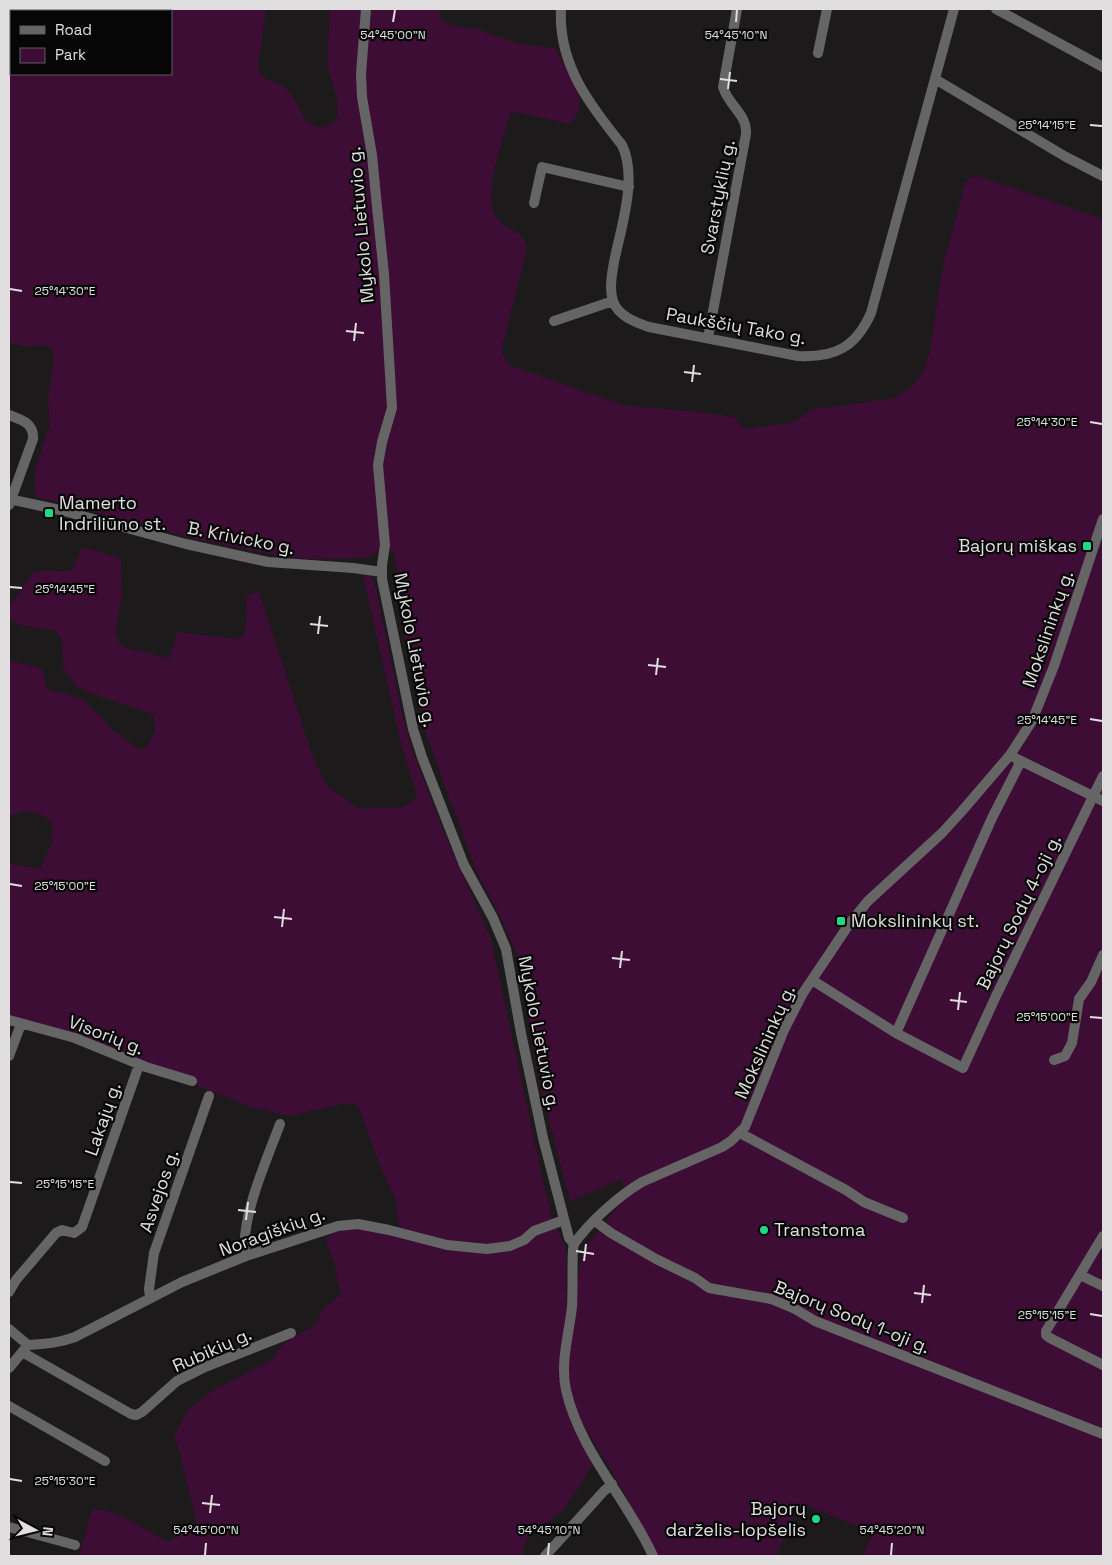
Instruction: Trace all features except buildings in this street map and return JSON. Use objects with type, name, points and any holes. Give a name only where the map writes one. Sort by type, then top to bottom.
[{"type":"street","name":"Mykolo Lietuvio g.","points":[[366,9],[361,74],[362,97],[372,155],[381,246],[392,408],[382,442],[378,465],[385,545],[382,572],[413,729],[422,757],[464,865],[506,949],[542,1138],[569,1238],[574,1244]]},
{"type":"street","points":[[554,322],[613,301],[612,277],[629,187],[628,156],[575,79],[570,66],[562,42],[561,9]]},
{"type":"street","name":"Svarstyklių g.","points":[[708,338],[746,134],[746,124],[726,96],[723,87],[737,9]]},
{"type":"street","points":[[818,53],[827,9]]},
{"type":"street","name":"Paukščių Tako g.","points":[[613,301],[621,313],[636,322],[656,328],[798,356],[822,356],[841,350],[859,336],[876,302],[954,9]]},
{"type":"street","points":[[996,9],[1013,13],[1103,67]]},
{"type":"street","points":[[935,79],[1066,157],[1103,176]]},
{"type":"street","points":[[534,204],[542,168],[629,187]]},
{"type":"street","points":[[9,415],[27,423],[34,432],[34,439],[10,501]]},
{"type":"street","name":"B. Krivicko g.","points":[[10,501],[60,510],[186,544],[268,562],[382,572]]},
{"type":"street","name":"Mokslininkų g.","points":[[574,1244],[595,1221],[630,1189],[722,1147],[740,1133],[750,1115],[784,1030],[803,993],[858,912],[942,833],[1010,755],[1038,707],[1103,519]]},
{"type":"street","points":[[1010,755],[1099,798]]},
{"type":"street","points":[[896,1033],[992,818],[1022,761]]},
{"type":"street","name":"Bajorų Sodų 4-oji g.","points":[[812,980],[896,1033],[963,1068],[996,996],[1099,798],[1103,776]]},
{"type":"street","points":[[1054,1060],[1065,1056],[1072,1043],[1079,999],[1090,982],[1103,954]]},
{"type":"street","name":"Visorių g.","points":[[9,1020],[75,1038],[139,1065],[192,1081]]},
{"type":"street","points":[[9,1056],[21,1024]]},
{"type":"street","name":"Lakajų g.","points":[[9,1292],[16,1280],[56,1233],[62,1230],[74,1233],[82,1227],[139,1065]]},
{"type":"street","name":"Asvejos g.","points":[[150,1298],[149,1290],[154,1253],[209,1096]]},
{"type":"street","points":[[246,1256],[244,1243],[252,1202],[280,1124]]},
{"type":"street","points":[[740,1133],[846,1190],[864,1202],[903,1218]]},
{"type":"street","name":"Noragiškių g.","points":[[25,1348],[68,1340],[182,1282],[246,1256],[338,1226],[358,1224],[447,1245],[487,1249],[510,1246],[524,1240],[534,1231],[564,1220]]},
{"type":"street","name":"Bajorų Sodų 1-oji g.","points":[[595,1221],[611,1233],[656,1259],[695,1278],[709,1288],[771,1299],[782,1303],[815,1321],[1103,1434]]},
{"type":"street","points":[[1103,1236],[1046,1331],[1046,1335],[1103,1365]]},
{"type":"street","points":[[574,1244],[572,1305],[564,1370],[566,1390],[577,1423],[590,1448],[642,1534],[653,1556]]},
{"type":"street","points":[[1080,1275],[1103,1286]]},
{"type":"street","points":[[9,1329],[25,1348],[9,1368]]},
{"type":"street","name":"Rubikių g.","points":[[25,1348],[131,1414],[136,1415],[178,1381],[205,1367],[291,1333]]},
{"type":"street","points":[[9,1406],[105,1461]]},
{"type":"street","points":[[545,1556],[612,1484]]},
{"type":"street","points":[[9,1527],[75,1545]]},
{"type":"green space","points":[[9,9],[266,9],[258,64],[259,70],[265,78],[288,90],[307,122],[311,125],[322,127],[335,121],[338,111],[328,63],[330,9],[440,9],[440,17],[444,22],[458,27],[476,29],[519,44],[553,48],[556,50],[578,92],[579,105],[577,113],[570,124],[514,112],[510,115],[498,154],[492,184],[491,198],[493,210],[498,220],[523,237],[527,249],[502,348],[504,358],[509,365],[623,405],[734,417],[741,426],[748,429],[795,422],[811,410],[895,398],[909,389],[923,372],[929,355],[943,266],[965,183],[971,177],[978,176],[1103,219],[1103,1556],[863,1556],[873,1533],[806,1505],[799,1505],[776,1556],[658,1556],[616,1478],[582,1422],[574,1405],[567,1371],[576,1285],[581,1260],[588,1244],[626,1196],[622,1179],[570,1201],[543,1098],[517,954],[475,868],[426,734],[401,620],[394,552],[388,549],[378,551],[366,558],[307,559],[270,554],[196,539],[40,498],[35,494],[35,471],[50,424],[48,400],[54,360],[53,352],[49,347],[43,345],[30,347],[9,343]]},
{"type":"green space","points":[[85,548],[117,557],[121,562],[122,594],[115,632],[118,641],[125,648],[169,658],[177,632],[239,639],[245,634],[247,595],[259,592],[315,763],[328,787],[358,808],[402,808],[416,799],[416,792],[401,744],[363,576],[371,577],[374,580],[403,718],[411,747],[443,830],[491,939],[551,1214],[565,1246],[566,1321],[558,1374],[562,1395],[592,1464],[564,1509],[528,1538],[524,1544],[523,1556],[79,1556],[92,1510],[108,1511],[139,1525],[164,1540],[170,1541],[195,1527],[196,1520],[174,1437],[187,1411],[214,1390],[272,1360],[284,1343],[315,1325],[323,1308],[339,1297],[341,1292],[335,1265],[327,1245],[327,1237],[343,1230],[399,1228],[395,1198],[384,1176],[359,1108],[355,1104],[347,1103],[289,1116],[249,1106],[66,1035],[9,1015],[9,864],[41,869],[51,846],[53,836],[51,821],[40,814],[24,811],[9,816],[9,661],[41,668],[49,690],[83,700],[111,728],[138,749],[144,749],[153,736],[155,728],[152,714],[76,686],[63,667],[62,641],[59,634],[54,630],[19,625],[9,617],[9,607],[34,572],[73,569],[81,550]]},
{"type":"place","name":"Mamerto Indriliūno st.","points":[[49,513]]},
{"type":"place","name":"Bajorų miškas","points":[[1087,546]]},
{"type":"place","name":"Mokslininkų st.","points":[[841,921]]},
{"type":"place","name":"Transtoma","points":[[764,1230]]},
{"type":"place","name":"Bajorų darželis-lopšelis","points":[[816,1519]]}]
